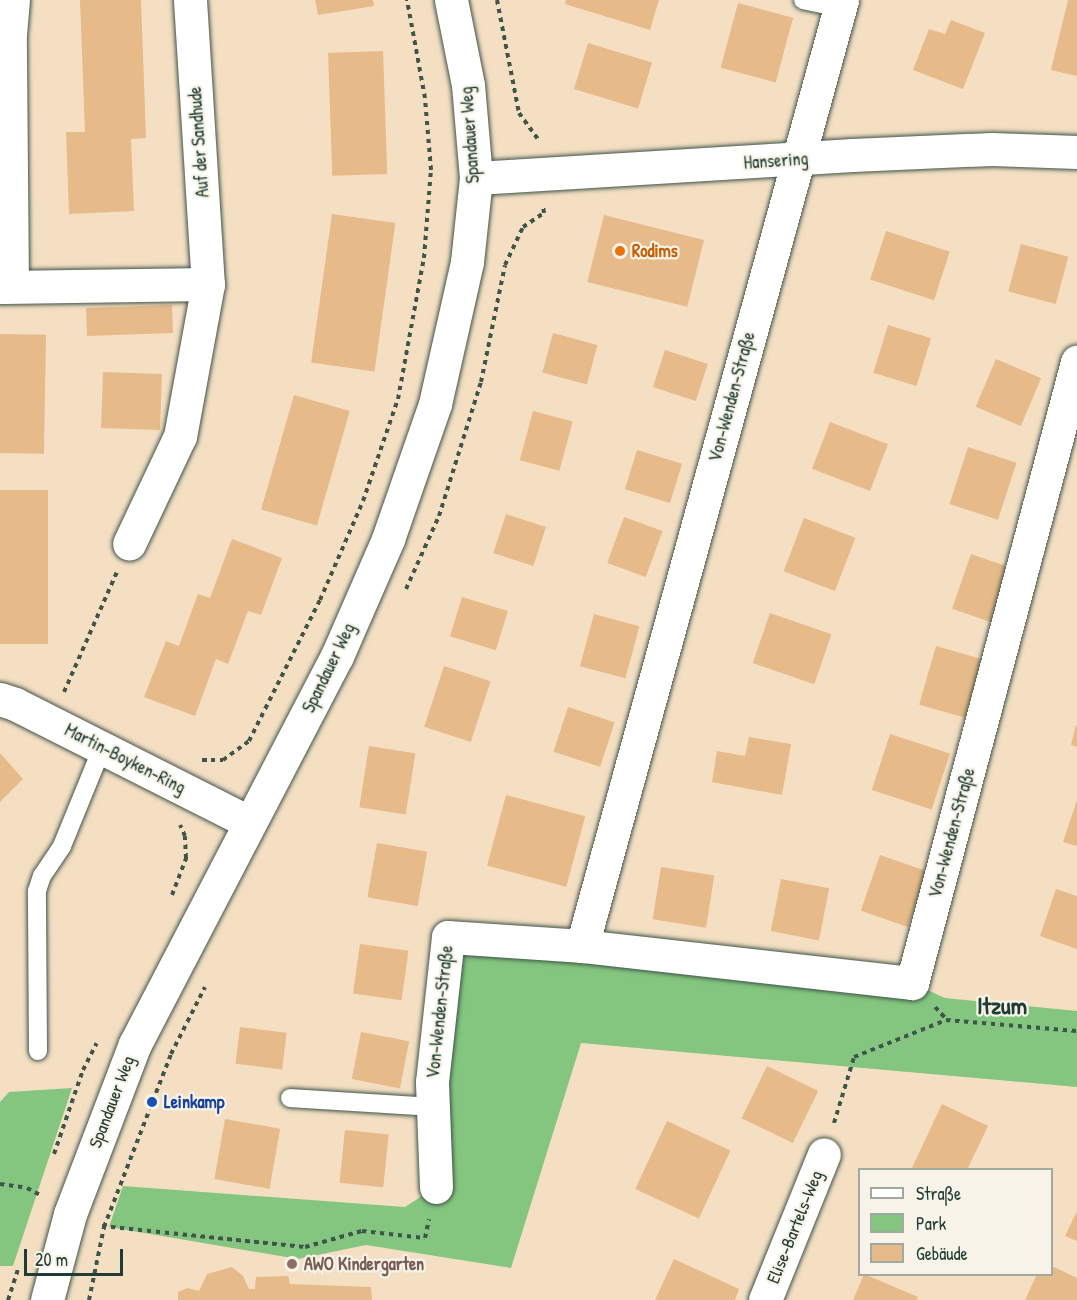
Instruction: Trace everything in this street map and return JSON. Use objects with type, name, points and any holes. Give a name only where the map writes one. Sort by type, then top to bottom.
[{"type":"street","points":[[13,0],[5,34],[6,286],[208,284]]},
{"type":"street","name":"Auf der Sandhude","points":[[129,544],[180,436],[208,284],[190,0]]},
{"type":"street","name":"Spandauer Weg","points":[[46,1300],[70,1214],[135,1044],[337,656],[388,539],[435,404],[466,262],[476,178],[468,85],[451,0]]},
{"type":"street","name":"Von-Wenden-Straße","points":[[582,946],[841,4]]},
{"type":"street","name":"Hansering","points":[[476,178],[992,149],[1077,152]]},
{"type":"street","name":"Von-Wenden-Straße","points":[[436,1187],[432,1082],[448,937],[582,946],[912,983],[1077,362]]},
{"type":"street","name":"Martin-Boyken-Ring","points":[[0,699],[51,722],[249,822]]},
{"type":"street","name":"Elise-Bartels-Weg","points":[[765,1300],[824,1154]]},
{"type":"lane","points":[[803,0],[841,4]]},
{"type":"lane","points":[[38,1051],[37,891],[42,876],[62,846],[102,748]]},
{"type":"lane","points":[[290,1098],[433,1107]]},
{"type":"path","points":[[171,898],[186,858],[185,836],[173,812],[181,787],[193,761],[223,760],[249,741],[328,580],[363,501],[398,399],[424,258],[431,170],[425,98],[407,0]]},
{"type":"path","points":[[51,722],[129,544]]},
{"type":"path","points":[[824,1154],[854,1058],[946,1020],[1077,1031]]},
{"type":"path","points":[[51,1164],[83,1070],[99,1040]]},
{"type":"path","points":[[0,1184],[27,1188],[70,1214],[104,1227],[305,1247],[362,1231],[425,1239],[436,1187]]},
{"type":"path","points":[[38,1206],[44,1185]]},
{"type":"path","points":[[8,1300],[21,1258]]},
{"type":"green space","points":[[448,937],[912,983],[945,998],[1077,1011],[1077,1087],[581,1043],[511,1268],[366,1245],[298,1259],[109,1227],[123,1186],[405,1207],[436,1187]]},
{"type":"green space","points":[[72,1088],[13,1266],[0,1266],[0,1102],[9,1092]]},
{"type":"building","points":[[80,0],[141,0],[146,138],[131,139],[134,211],[69,214],[66,132],[85,132]]},
{"type":"building","points":[[315,0],[373,0],[374,6],[318,15]]},
{"type":"building","points":[[566,0],[659,0],[650,30],[565,4]]},
{"type":"building","points":[[1068,0],[1077,0],[1077,76],[1051,70]]},
{"type":"building","points":[[738,3],[793,18],[776,82],[721,68]]},
{"type":"building","points":[[951,20],[985,33],[963,89],[913,70],[929,29],[945,34]]},
{"type":"building","points":[[588,43],[652,63],[638,108],[574,89]]},
{"type":"building","points":[[383,51],[387,174],[332,176],[328,53]]},
{"type":"building","points":[[332,214],[395,223],[375,371],[311,363]]},
{"type":"building","points":[[604,215],[704,240],[687,307],[587,282]]},
{"type":"building","points":[[886,231],[950,252],[934,300],[870,280]]},
{"type":"building","points":[[1021,244],[1068,257],[1056,304],[1008,291]]},
{"type":"building","points":[[172,305],[173,333],[87,336],[86,308]]},
{"type":"building","points":[[888,325],[931,338],[916,386],[873,373]]},
{"type":"building","points":[[553,333],[597,345],[587,385],[542,373]]},
{"type":"building","points":[[0,334],[46,335],[44,454],[0,453]]},
{"type":"building","points":[[665,350],[708,364],[696,401],[653,387]]},
{"type":"building","points":[[996,359],[1041,378],[1021,426],[976,407]]},
{"type":"building","points":[[103,372],[162,374],[160,430],[101,428]]},
{"type":"building","points":[[294,395],[350,411],[317,525],[261,509]]},
{"type":"building","points":[[533,411],[573,422],[559,471],[520,460]]},
{"type":"building","points":[[830,422],[888,444],[870,491],[812,469]]},
{"type":"building","points":[[968,447],[1017,463],[998,520],[949,504]]},
{"type":"building","points":[[637,450],[682,464],[670,503],[625,489]]},
{"type":"building","points":[[0,490],[48,490],[48,644],[0,644]]},
{"type":"building","points":[[506,514],[546,527],[533,566],[493,553]]},
{"type":"building","points":[[624,517],[663,531],[646,577],[607,563]]},
{"type":"building","points":[[804,518],[855,538],[835,591],[784,571]]},
{"type":"building","points":[[232,539],[282,558],[261,615],[248,611],[228,664],[216,659],[195,716],[144,697],[166,641],[179,646],[198,594],[210,598]]},
{"type":"building","points":[[971,554],[1011,568],[992,623],[952,609]]},
{"type":"building","points":[[462,597],[508,611],[496,650],[450,636]]},
{"type":"building","points":[[770,613],[831,634],[814,684],[753,663]]},
{"type":"building","points":[[594,614],[639,626],[625,678],[580,666]]},
{"type":"building","points":[[936,646],[982,659],[965,718],[919,705]]},
{"type":"building","points":[[444,666],[491,681],[471,742],[424,727]]},
{"type":"building","points":[[568,707],[615,722],[600,767],[553,752]]},
{"type":"building","points":[[1077,726],[1077,747],[1071,745]]},
{"type":"building","points":[[890,734],[950,753],[932,810],[872,790]]},
{"type":"building","points":[[749,737],[791,744],[782,795],[712,782],[717,751],[745,756]]},
{"type":"building","points":[[369,746],[415,753],[406,815],[359,807]]},
{"type":"building","points":[[0,753],[23,779],[0,802]]},
{"type":"building","points":[[506,795],[585,816],[566,887],[487,866]]},
{"type":"building","points":[[1077,800],[1077,846],[1063,842]]},
{"type":"building","points":[[377,843],[427,852],[418,906],[367,897]]},
{"type":"building","points":[[880,855],[927,871],[908,927],[861,911]]},
{"type":"building","points":[[661,867],[714,875],[706,928],[653,919]]},
{"type":"building","points":[[781,879],[829,888],[819,940],[771,931]]},
{"type":"building","points":[[1056,889],[1077,896],[1077,949],[1040,936]]},
{"type":"building","points":[[360,944],[409,951],[402,1000],[353,994]]},
{"type":"building","points":[[240,1027],[287,1033],[282,1069],[235,1064]]},
{"type":"building","points":[[361,1032],[409,1041],[400,1088],[352,1079]]},
{"type":"building","points":[[767,1066],[818,1091],[793,1143],[742,1118]]},
{"type":"building","points":[[942,1104],[988,1126],[968,1168],[912,1168]]},
{"type":"building","points":[[225,1119],[280,1129],[270,1189],[214,1179]]},
{"type":"building","points":[[667,1121],[730,1151],[699,1219],[635,1189]]},
{"type":"building","points":[[345,1130],[389,1135],[383,1187],[339,1183]]},
{"type":"building","points":[[1077,1211],[1077,1241],[1065,1236]]},
{"type":"building","points":[[674,1259],[739,1289],[735,1300],[655,1300]]},
{"type":"building","points":[[1053,1266],[1077,1278],[1077,1300],[1025,1300],[1036,1276],[1053,1276]]},
{"type":"building","points":[[232,1267],[243,1276],[249,1289],[255,1289],[256,1277],[288,1276],[290,1284],[371,1287],[372,1300],[178,1300],[178,1292],[187,1288],[199,1291],[207,1274]]},
{"type":"building","points":[[863,1276],[869,1276],[918,1297],[917,1300],[853,1300]]},
{"type":"place","name":"Rodims","points":[[620,251]]},
{"type":"place","name":"Leinkamp","points":[[152,1102]]},
{"type":"place","name":"AWO Kindergarten","points":[[292,1264]]},
{"type":"district","name":"Itzum","points":[[1002,1006]]}]
